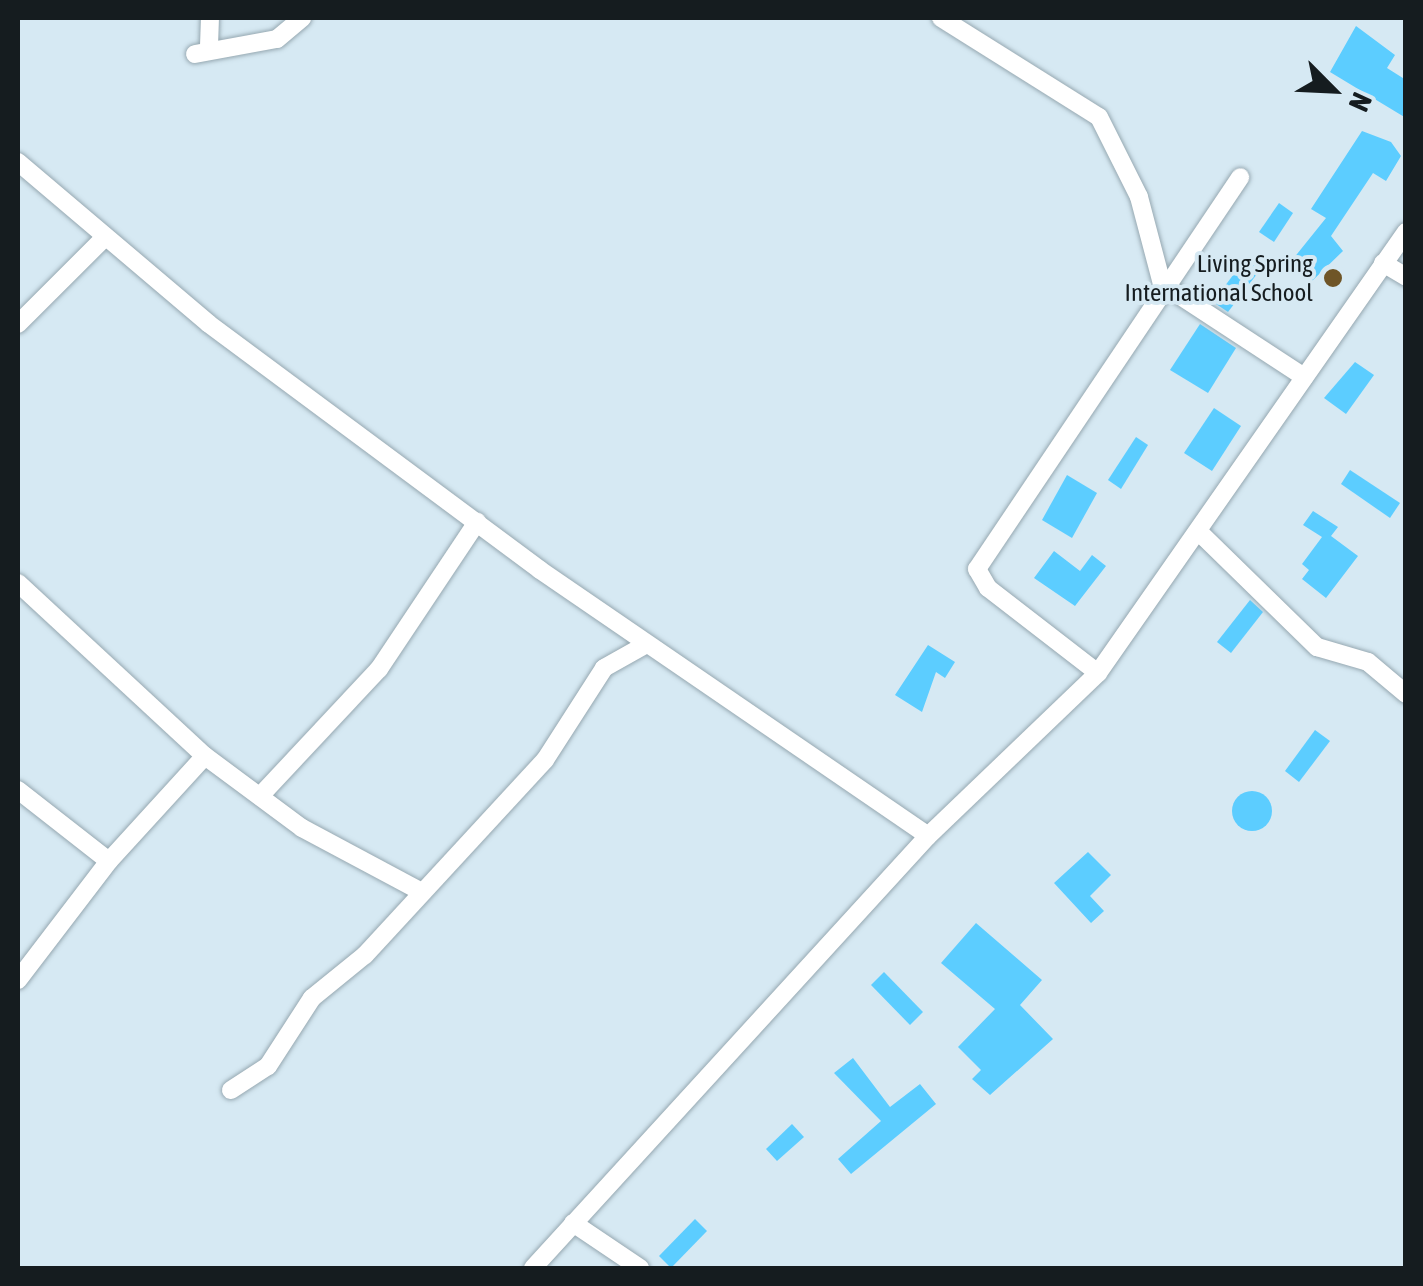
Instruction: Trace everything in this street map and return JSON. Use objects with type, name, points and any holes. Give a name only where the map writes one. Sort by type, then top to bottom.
[{"type":"street","points":[[210,18],[202,50],[276,39],[302,18]]},
{"type":"street","points":[[941,18],[1110,130],[1139,197],[1162,284],[1304,378]]},
{"type":"street","points":[[18,162],[209,324],[645,645],[928,836]]},
{"type":"street","points":[[1098,673],[988,588],[977,569],[1162,284],[1240,177]]},
{"type":"street","points":[[533,1268],[573,1223],[615,1188],[678,1106],[788,998],[928,836],[1098,673],[1406,232]]},
{"type":"street","points":[[18,324],[105,237]]},
{"type":"street","points":[[1383,263],[1406,277]]},
{"type":"street","points":[[260,796],[379,670],[478,522]]},
{"type":"street","points":[[1199,532],[1317,647],[1368,662],[1406,694]]},
{"type":"street","points":[[18,583],[206,756],[337,850],[420,891]]},
{"type":"street","points":[[231,1090],[268,1066],[312,998],[365,954],[546,760],[604,668],[645,645]]},
{"type":"street","points":[[18,980],[110,861],[206,756]]},
{"type":"street","points":[[18,790],[110,861]]},
{"type":"street","points":[[573,1223],[640,1268]]},
{"type":"building","points":[[1356,26],[1395,55],[1387,68],[1406,80],[1406,118],[1330,72]]},
{"type":"building","points":[[1362,131],[1391,142],[1401,156],[1386,181],[1373,173],[1331,236],[1343,251],[1311,282],[1289,264],[1326,218],[1311,209]]},
{"type":"building","points":[[1279,203],[1293,213],[1274,242],[1259,232]]},
{"type":"building","points":[[1245,259],[1260,270],[1228,312],[1213,302]]},
{"type":"building","points":[[1200,324],[1236,348],[1208,393],[1170,370]]},
{"type":"building","points":[[1355,362],[1374,375],[1346,414],[1324,398]]},
{"type":"building","points":[[1214,408],[1241,426],[1212,471],[1184,453]]},
{"type":"building","points":[[1136,437],[1148,445],[1121,489],[1108,480]]},
{"type":"building","points":[[1350,470],[1400,503],[1390,518],[1341,484]]},
{"type":"building","points":[[1067,475],[1097,493],[1072,538],[1042,520]]},
{"type":"building","points":[[1313,511],[1338,527],[1331,536],[1358,556],[1326,598],[1302,579],[1309,570],[1302,564],[1322,537],[1303,525]]},
{"type":"building","points":[[1054,551],[1080,571],[1092,555],[1106,566],[1075,606],[1034,578]]},
{"type":"building","points":[[1250,600],[1263,612],[1231,653],[1217,642]]},
{"type":"building","points":[[928,645],[955,662],[945,678],[936,672],[922,712],[895,695]]},
{"type":"building","points":[[1315,730],[1330,741],[1299,782],[1285,771]]},
{"type":"building","points":[[1252,791],[1266,797],[1272,811],[1266,825],[1252,831],[1238,825],[1232,811],[1238,797]]},
{"type":"building","points":[[1088,852],[1111,875],[1090,896],[1104,911],[1091,923],[1054,883]]},
{"type":"building","points":[[976,923],[1042,980],[1020,1005],[1053,1039],[990,1095],[972,1079],[981,1070],[958,1047],[995,1009],[941,963]]},
{"type":"building","points":[[884,972],[923,1012],[910,1025],[871,985]]},
{"type":"building","points":[[853,1058],[890,1107],[920,1084],[936,1104],[851,1174],[838,1159],[881,1121],[834,1073]]},
{"type":"building","points":[[792,1124],[804,1137],[777,1161],[766,1149]]},
{"type":"building","points":[[695,1219],[707,1231],[671,1268],[659,1256]]},
{"type":"place","name":"Living Spring International School","points":[[1333,278]]}]
